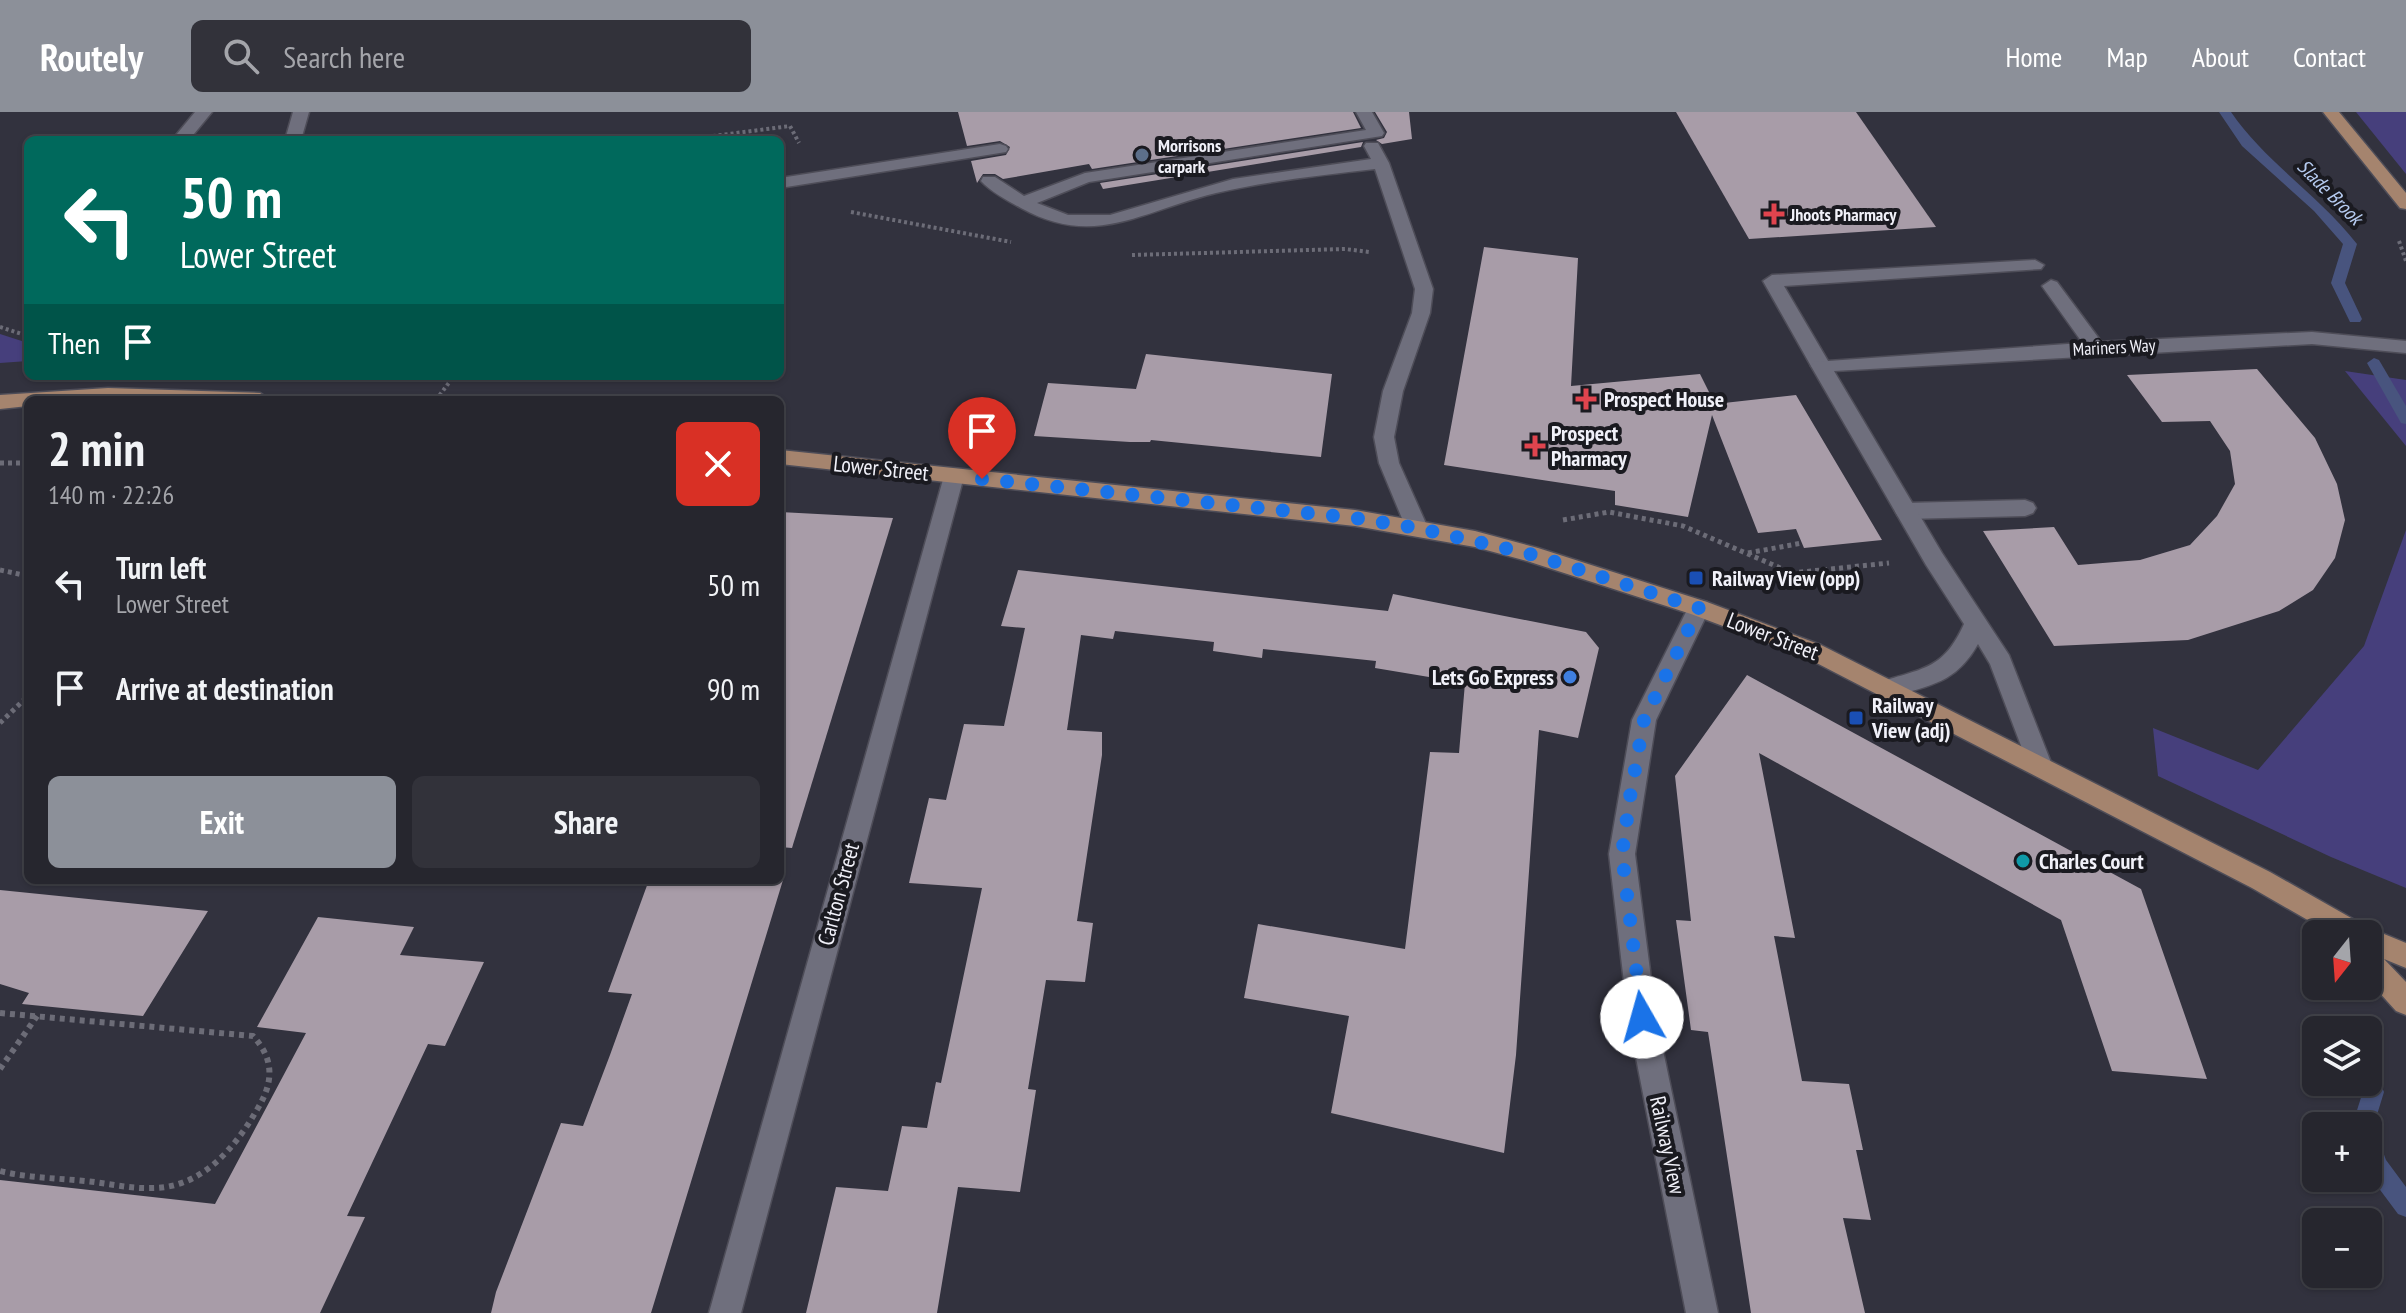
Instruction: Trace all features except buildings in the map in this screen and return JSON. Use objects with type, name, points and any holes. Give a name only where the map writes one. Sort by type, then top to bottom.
[{"type":"main road","points":[[2331,112],[2406,204]]},
{"type":"main road","points":[[78,396],[202,396]]},
{"type":"main road","points":[[2,401],[24,400]]},
{"type":"main road","name":"Lower Street","points":[[784,457],[1355,518],[1417,528],[1530,554],[1699,608],[1813,651],[1891,688],[2261,880],[2325,920]]},
{"type":"main road","points":[[2382,945],[2406,956]]},
{"type":"main road","points":[[2382,976],[2406,1002]]},
{"type":"street","points":[[183,136],[204,112]]},
{"type":"street","points":[[294,136],[301,112]]},
{"type":"street","points":[[1023,202],[1085,178],[1376,133],[1364,112]]},
{"type":"street","points":[[784,182],[1000,149]]},
{"type":"street","points":[[989,181],[1023,202],[1062,219],[1099,223],[1210,189],[1377,154],[1424,289],[1421,313],[1393,391],[1384,437],[1389,463],[1417,528]]},
{"type":"street","points":[[2035,265],[1772,281],[1934,559],[2001,661],[2040,765]]},
{"type":"street","points":[[2051,286],[2096,348]]},
{"type":"street","name":"Mariners Way","points":[[1821,366],[2312,338],[2406,347]]},
{"type":"street","name":"Carlton Street","points":[[725,1313],[954,476]]},
{"type":"street","points":[[1906,511],[2025,508]]},
{"type":"street","name":"Railway View","points":[[1699,608],[1644,720],[1622,854],[1642,1017],[1702,1313]]},
{"type":"street","points":[[1891,688],[1947,671],[1962,656],[1976,623]]},
{"type":"path","points":[[714,136],[790,126],[800,144],[808,146]]},
{"type":"path","points":[[0,327],[24,335]]},
{"type":"path","points":[[0,463],[24,463]]},
{"type":"path","points":[[1558,521],[1609,512],[1683,526],[1792,573],[1934,559]]},
{"type":"path","points":[[1747,553],[1802,543]]},
{"type":"path","points":[[0,570],[24,575]]},
{"type":"path","points":[[0,723],[24,700]]},
{"type":"path","points":[[0,1013],[253,1036],[268,1052],[272,1074],[263,1099],[244,1132],[224,1158],[190,1181],[158,1188],[0,1171]]},
{"type":"path","points":[[0,1069],[37,1015]]},
{"type":"shaded area","points":[[2356,112],[2406,112],[2406,174]]},
{"type":"shaded area","points":[[0,334],[24,342],[24,361],[0,363]]},
{"type":"shaded area","points":[[2345,371],[2406,380],[2406,446]]},
{"type":"shaded area","points":[[2406,530],[2406,888],[2331,857],[2158,776],[2153,728],[2258,770],[2364,646]]},
{"type":"waterway","name":"Slade Brook","points":[[2225,112],[2246,143],[2319,208],[2350,244],[2338,283],[2355,319]]},
{"type":"waterway","name":"Slade Brook","points":[[2374,363],[2406,419]]},
{"type":"waterway","name":"Slade Brook","points":[[2367,1112],[2372,1096]]},
{"type":"waterway","name":"Slade Brook","points":[[2382,1174],[2406,1206]]},
{"type":"place","name":"Morrisons carpark","points":[[1142,155]]},
{"type":"place","name":"Jhoots Pharmacy","points":[[1774,214]]},
{"type":"place","name":"Prospect House","points":[[1586,399]]},
{"type":"place","name":"Prospect Pharmacy","points":[[1535,446]]},
{"type":"place","name":"Railway View (opp)","points":[[1696,578]]},
{"type":"place","name":"Lets Go Express","points":[[1570,677]]},
{"type":"place","name":"Railway View (adj)","points":[[1856,718]]},
{"type":"place","name":"Charles Court","points":[[2023,861]]},
{"type":"route","points":[[982,479],[1355,518],[1417,528],[1530,554],[1699,608],[1644,720],[1622,854],[1642,1017]]}]
